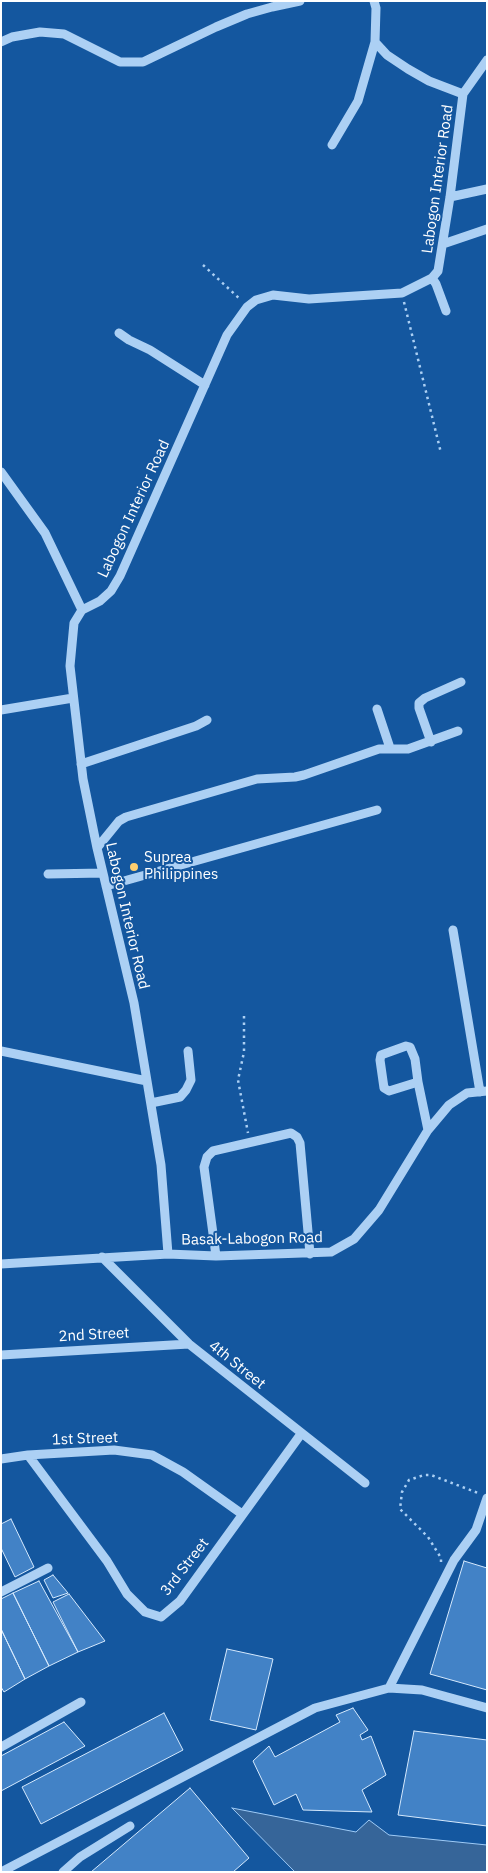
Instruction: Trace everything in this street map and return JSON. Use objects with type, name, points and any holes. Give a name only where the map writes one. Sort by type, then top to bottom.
[{"type":"street","points":[[1,42],[40,32],[64,34],[120,62],[143,62],[216,27],[272,7],[300,1]]},
{"type":"street","points":[[332,145],[358,100],[375,42],[376,8],[374,1]]},
{"type":"street","points":[[375,42],[387,55],[408,69],[429,81],[463,94]]},
{"type":"street","name":"Labogon Interior Road","points":[[432,278],[438,272],[444,244],[463,94],[487,60]]},
{"type":"street","points":[[450,197],[487,189]]},
{"type":"street","points":[[444,244],[487,229]]},
{"type":"street","points":[[247,306],[256,300],[273,295],[309,299],[402,293],[432,278],[446,311]]},
{"type":"street","name":"Labogon Interior Road","points":[[168,1254],[161,1165],[151,1103],[134,1003],[97,848],[81,764],[70,666],[74,623],[82,610],[100,601],[111,591],[120,576],[227,335],[247,306]]},
{"type":"street","points":[[119,333],[205,385]]},
{"type":"street","points":[[1,472],[44,533],[82,610]]},
{"type":"street","points":[[431,742],[419,703],[425,698],[461,682]]},
{"type":"street","points":[[1,710],[73,698]]},
{"type":"street","points":[[377,709],[390,748]]},
{"type":"street","points":[[81,764],[196,726],[207,720]]},
{"type":"street","points":[[97,848],[118,821],[126,817],[257,779],[304,775],[379,749],[408,749],[431,742],[458,730]]},
{"type":"street","points":[[106,886],[377,810]]},
{"type":"street","points":[[48,874],[103,873]]},
{"type":"street","points":[[453,930],[483,1091]]},
{"type":"street","points":[[418,1082],[389,1091],[384,1088],[381,1055],[406,1046],[410,1047],[416,1059],[418,1082],[428,1130]]},
{"type":"street","points":[[1,1051],[147,1081]]},
{"type":"street","points":[[151,1103],[180,1097],[186,1090],[191,1080],[188,1051]]},
{"type":"street","name":"Basak-Labogon Road","points":[[1,1264],[102,1256],[168,1254],[216,1256],[331,1252],[354,1239],[380,1210],[428,1130],[449,1104],[467,1093],[483,1091]]},
{"type":"street","points":[[216,1256],[204,1167],[207,1157],[213,1151],[291,1132],[300,1143],[310,1254]]},
{"type":"street","name":"4th Street","points":[[102,1256],[189,1344],[365,1484]]},
{"type":"street","name":"2nd Street","points":[[1,1355],[189,1344]]},
{"type":"street","name":"3rd Street","points":[[28,1455],[107,1561],[128,1594],[145,1612],[161,1616],[180,1601],[301,1434]]},
{"type":"street","name":"1st Street","points":[[1,1459],[28,1455],[114,1450],[152,1455],[183,1472],[242,1514]]},
{"type":"street","points":[[390,1688],[445,1576],[476,1530],[487,1498]]},
{"type":"street","points":[[1,1592],[48,1568]]},
{"type":"street","points":[[1,1872],[314,1708],[390,1688],[422,1690],[487,1708]]},
{"type":"street","points":[[1,1747],[81,1702]]},
{"type":"street","points":[[63,1872],[80,1858],[130,1826]]},
{"type":"path","points":[[203,265],[247,306]]},
{"type":"path","points":[[402,293],[441,453]]},
{"type":"path","points":[[244,1016],[244,1052],[238,1080],[250,1142]]},
{"type":"path","points":[[445,1576],[441,1568],[441,1558],[428,1537],[400,1509],[402,1492],[409,1480],[424,1475],[431,1475],[478,1493],[487,1490]]},
{"type":"water","points":[[232,1808],[356,1832],[369,1820],[389,1835],[487,1845],[487,1872],[295,1872]]},
{"type":"building","points":[[11,1519],[34,1567],[15,1577],[1,1548],[1,1524]]},
{"type":"building","points":[[464,1561],[487,1568],[487,1690],[430,1674]]},
{"type":"building","points":[[53,1575],[68,1593],[53,1598],[44,1580]]},
{"type":"building","points":[[39,1581],[78,1652],[49,1666],[13,1593]]},
{"type":"building","points":[[13,1593],[49,1666],[25,1679],[1,1629],[1,1599]]},
{"type":"building","points":[[69,1594],[105,1641],[78,1652],[53,1602]]},
{"type":"building","points":[[1,1629],[25,1679],[4,1692],[1,1687]]},
{"type":"building","points":[[227,1649],[273,1659],[256,1730],[210,1720]]},
{"type":"building","points":[[353,1708],[368,1730],[360,1735],[362,1740],[371,1736],[386,1775],[362,1790],[372,1812],[303,1810],[296,1794],[274,1805],[253,1761],[269,1746],[275,1757],[340,1722],[336,1715]]},
{"type":"building","points":[[164,1713],[183,1750],[41,1824],[22,1787]]},
{"type":"building","points":[[64,1722],[85,1746],[1,1791],[1,1756]]},
{"type":"building","points":[[414,1731],[487,1740],[487,1826],[398,1815]]},
{"type":"building","points":[[190,1788],[249,1858],[233,1872],[91,1872]]},
{"type":"place","name":"Suprea Philippines","points":[[134,867]]}]
